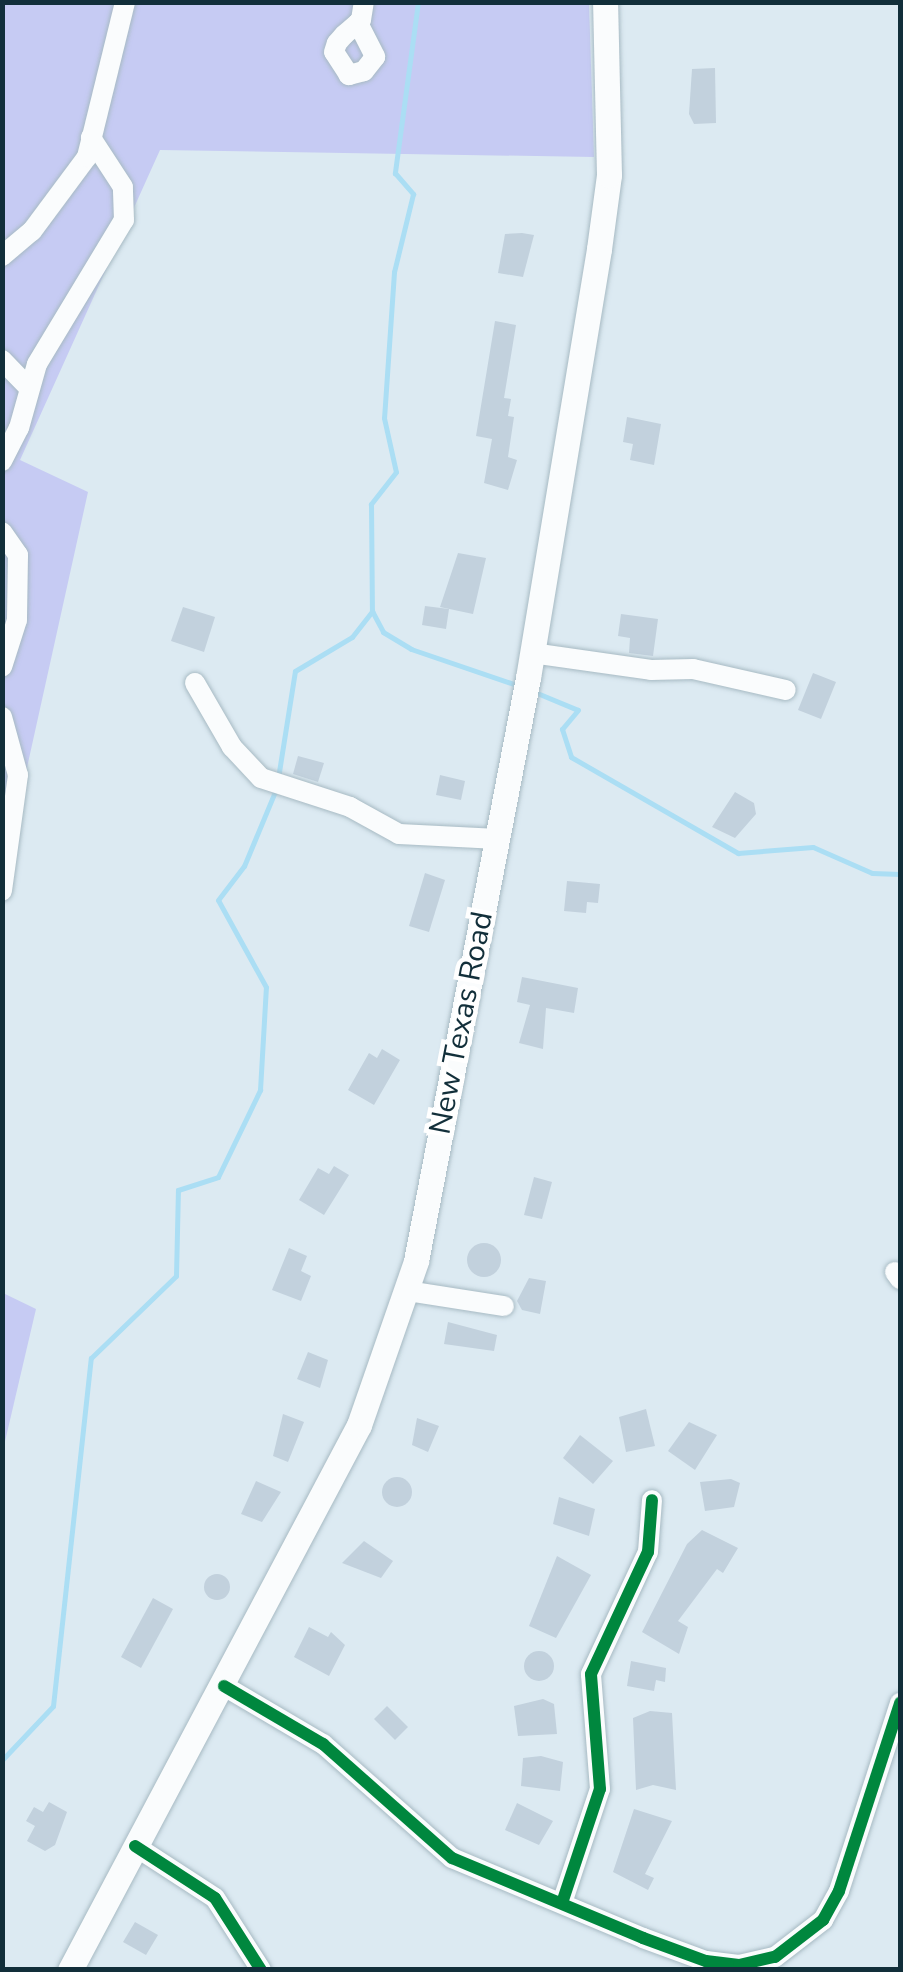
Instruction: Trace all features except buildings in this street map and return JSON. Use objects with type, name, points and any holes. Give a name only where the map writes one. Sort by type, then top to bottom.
[{"type":"main road","name":"New Texas Road","points":[[70,1970],[360,1426],[407,1291],[532,653],[609,175],[605,2]]},
{"type":"street","points":[[2,256],[32,231],[86,157],[125,2]]},
{"type":"street","points":[[2,461],[20,428],[26,385],[124,220],[123,187],[91,138]]},
{"type":"street","points":[[2,360],[26,385]]},
{"type":"street","points":[[2,532],[18,555],[18,620],[2,668]]},
{"type":"street","points":[[532,653],[652,670],[693,670],[786,690]]},
{"type":"street","points":[[195,683],[232,747],[262,778],[350,807],[399,834],[498,839]]},
{"type":"street","points":[[2,716],[18,775],[2,891]]},
{"type":"street","points":[[407,1291],[504,1306]]},
{"type":"street","points":[[562,1903],[600,1789],[591,1674],[648,1552],[652,1500]]},
{"type":"street","points":[[224,1686],[322,1744],[452,1858],[706,1962],[739,1965],[775,1958],[806,1938],[839,1892],[900,1703]]},
{"type":"street","points":[[135,1846],[215,1898],[261,1970]]},
{"type":"shaded area","points":[[3,3],[589,3],[594,157],[160,150],[20,460],[88,492],[3,876]]},
{"type":"shaded area","points":[[3,1293],[36,1309],[3,1450]]},
{"type":"waterway","points":[[418,2],[395,173],[413,194],[394,272],[384,418],[396,472],[371,504],[372,611],[383,632],[411,649],[514,684]]},
{"type":"waterway","points":[[278,778],[295,671],[352,637],[372,611]]},
{"type":"waterway","points":[[537,693],[578,710],[562,729],[571,757],[738,853],[813,847],[872,873],[900,874]]},
{"type":"waterway","points":[[2,1760],[53,1706],[91,1358],[176,1276],[178,1190],[218,1177],[260,1090],[266,987],[218,900],[244,866],[276,789]]},
{"type":"cycle path","points":[[562,1903],[600,1789],[591,1674],[648,1552],[652,1500]]},
{"type":"cycle path","points":[[224,1686],[323,1744],[452,1858],[643,1938],[706,1961],[739,1965],[775,1957],[823,1920],[839,1891],[900,1703]]},
{"type":"cycle path","points":[[135,1846],[215,1898],[261,1970]]}]
